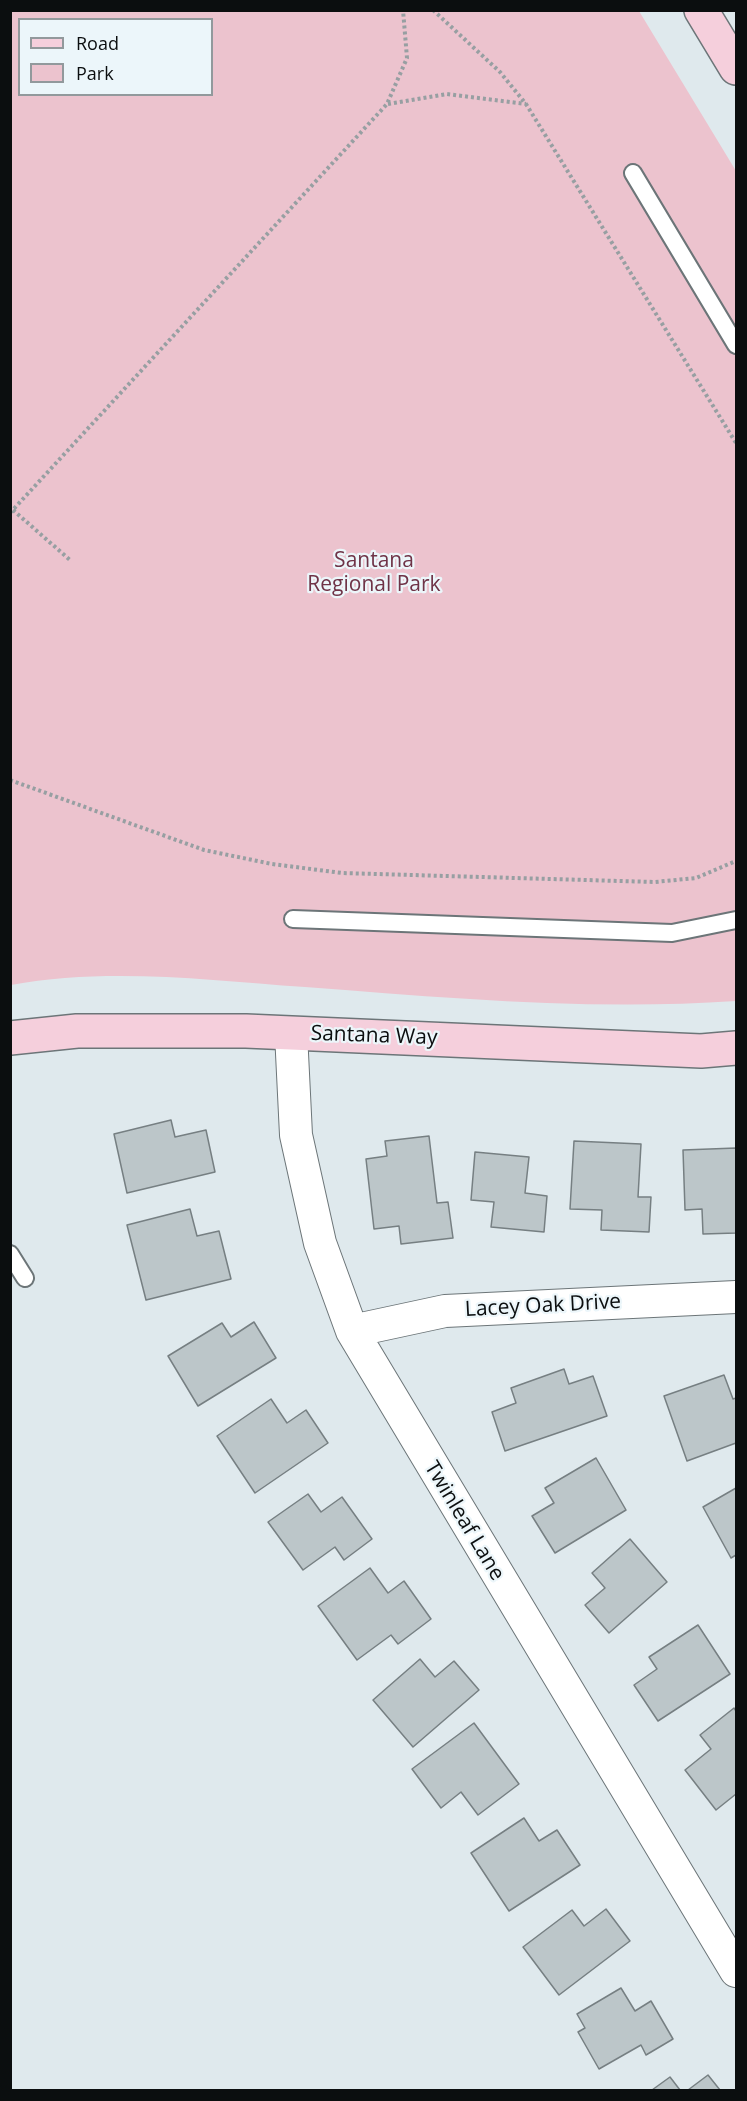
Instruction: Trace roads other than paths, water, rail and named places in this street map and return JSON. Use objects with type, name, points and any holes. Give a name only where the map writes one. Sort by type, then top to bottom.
[{"type":"street","points":[[701,10],[736,68]]},
{"type":"street","name":"Santana Way","points":[[10,1038],[76,1031],[291,1033],[702,1051],[736,1048]]},
{"type":"street","name":"Twinleaf Lane","points":[[291,1033],[296,1135],[320,1243],[352,1331],[736,1971]]},
{"type":"street","name":"Lacey Oak Drive","points":[[352,1331],[445,1311],[736,1297]]},
{"type":"lane","points":[[633,173],[736,345]]},
{"type":"lane","points":[[293,919],[672,933],[736,920]]},
{"type":"lane","points":[[10,1254],[25,1278]]},
{"type":"park label","name":"Santana Regional Park","points":[[374,573]]}]
